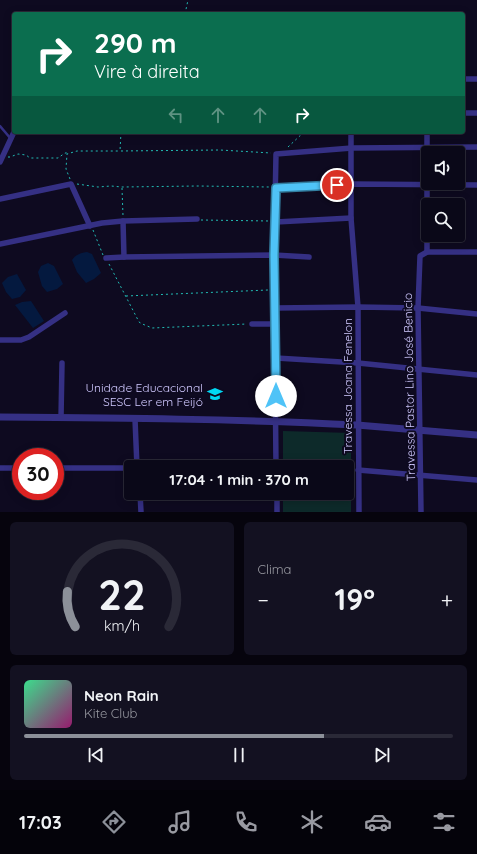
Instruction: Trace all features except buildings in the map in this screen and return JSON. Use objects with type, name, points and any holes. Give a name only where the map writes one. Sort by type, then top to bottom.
[{"type":"street","points":[[465,79],[477,79]]},
{"type":"street","points":[[465,113],[477,113]]},
{"type":"street","points":[[0,162],[2,154],[13,134]]},
{"type":"street","points":[[351,134],[352,184]]},
{"type":"street","points":[[427,134],[428,146]]},
{"type":"street","points":[[465,147],[477,147]]},
{"type":"street","points":[[276,460],[274,255],[276,222],[276,154],[352,148],[421,148]]},
{"type":"street","points":[[0,199],[71,184],[90,226]]},
{"type":"street","points":[[276,188],[352,184],[421,184]]},
{"type":"street","name":"Travessa Joana Fenelon","points":[[352,184],[351,218],[358,307],[359,512]]},
{"type":"street","points":[[465,185],[477,185]]},
{"type":"street","points":[[427,190],[427,252],[477,252]]},
{"type":"street","points":[[276,222],[351,218]]},
{"type":"street","points":[[0,244],[102,223],[197,219]]},
{"type":"street","points":[[123,221],[124,256]]},
{"type":"street","name":"Travessa Pastor Lino José Benicio","points":[[421,512],[418,368],[419,261],[420,256],[427,252]]},
{"type":"street","points":[[106,258],[124,256],[274,255],[309,257]]},
{"type":"street","points":[[275,308],[418,308],[477,314]]},
{"type":"street","points":[[0,340],[21,340],[29,337],[65,313]]},
{"type":"street","points":[[252,324],[275,324]]},
{"type":"street","points":[[276,358],[418,368],[477,375]]},
{"type":"street","points":[[61,418],[62,363]]},
{"type":"street","points":[[0,417],[276,422],[358,426],[477,435]]},
{"type":"street","points":[[135,419],[137,460]]},
{"type":"street","points":[[0,468],[12,468]]},
{"type":"street","points":[[64,468],[124,468]]},
{"type":"street","points":[[358,470],[477,480]]},
{"type":"street","points":[[141,500],[142,512]]},
{"type":"street","points":[[277,500],[277,512]]},
{"type":"lane","points":[[0,126],[11,139]]},
{"type":"path","points":[[185,12],[188,0]]},
{"type":"path","points":[[120,151],[121,134]]},
{"type":"path","points":[[283,154],[302,134]]},
{"type":"path","points":[[2,154],[10,157],[18,154],[26,155],[30,158],[58,158],[65,153],[77,151],[220,150],[276,154]]},
{"type":"path","points":[[68,153],[66,158],[66,169],[71,184],[98,187],[198,186],[276,188]]},
{"type":"path","points":[[122,187],[123,221]]},
{"type":"path","points":[[197,219],[213,221],[276,222]]},
{"type":"path","points":[[252,324],[152,328],[140,323],[126,296],[275,289]]},
{"type":"green space","points":[[283,431],[351,433],[351,460],[283,460]]},
{"type":"green space","points":[[283,500],[351,500],[351,512],[283,512]]},
{"type":"water","points":[[87,252],[92,254],[101,273],[86,283],[77,272],[72,260],[77,255]]},
{"type":"water","points":[[48,263],[54,266],[63,284],[57,289],[47,292],[42,286],[38,272],[41,266]]},
{"type":"water","points":[[17,274],[26,290],[20,297],[12,299],[6,292],[2,283],[8,277]]},
{"type":"water","points":[[31,301],[44,321],[33,328],[15,305],[22,302]]},
{"type":"place","name":"Unidade Educacional SESC Ler em Feijó","points":[[215,394]]},
{"type":"route","points":[[276,396],[274,255],[276,188],[337,185]]}]
